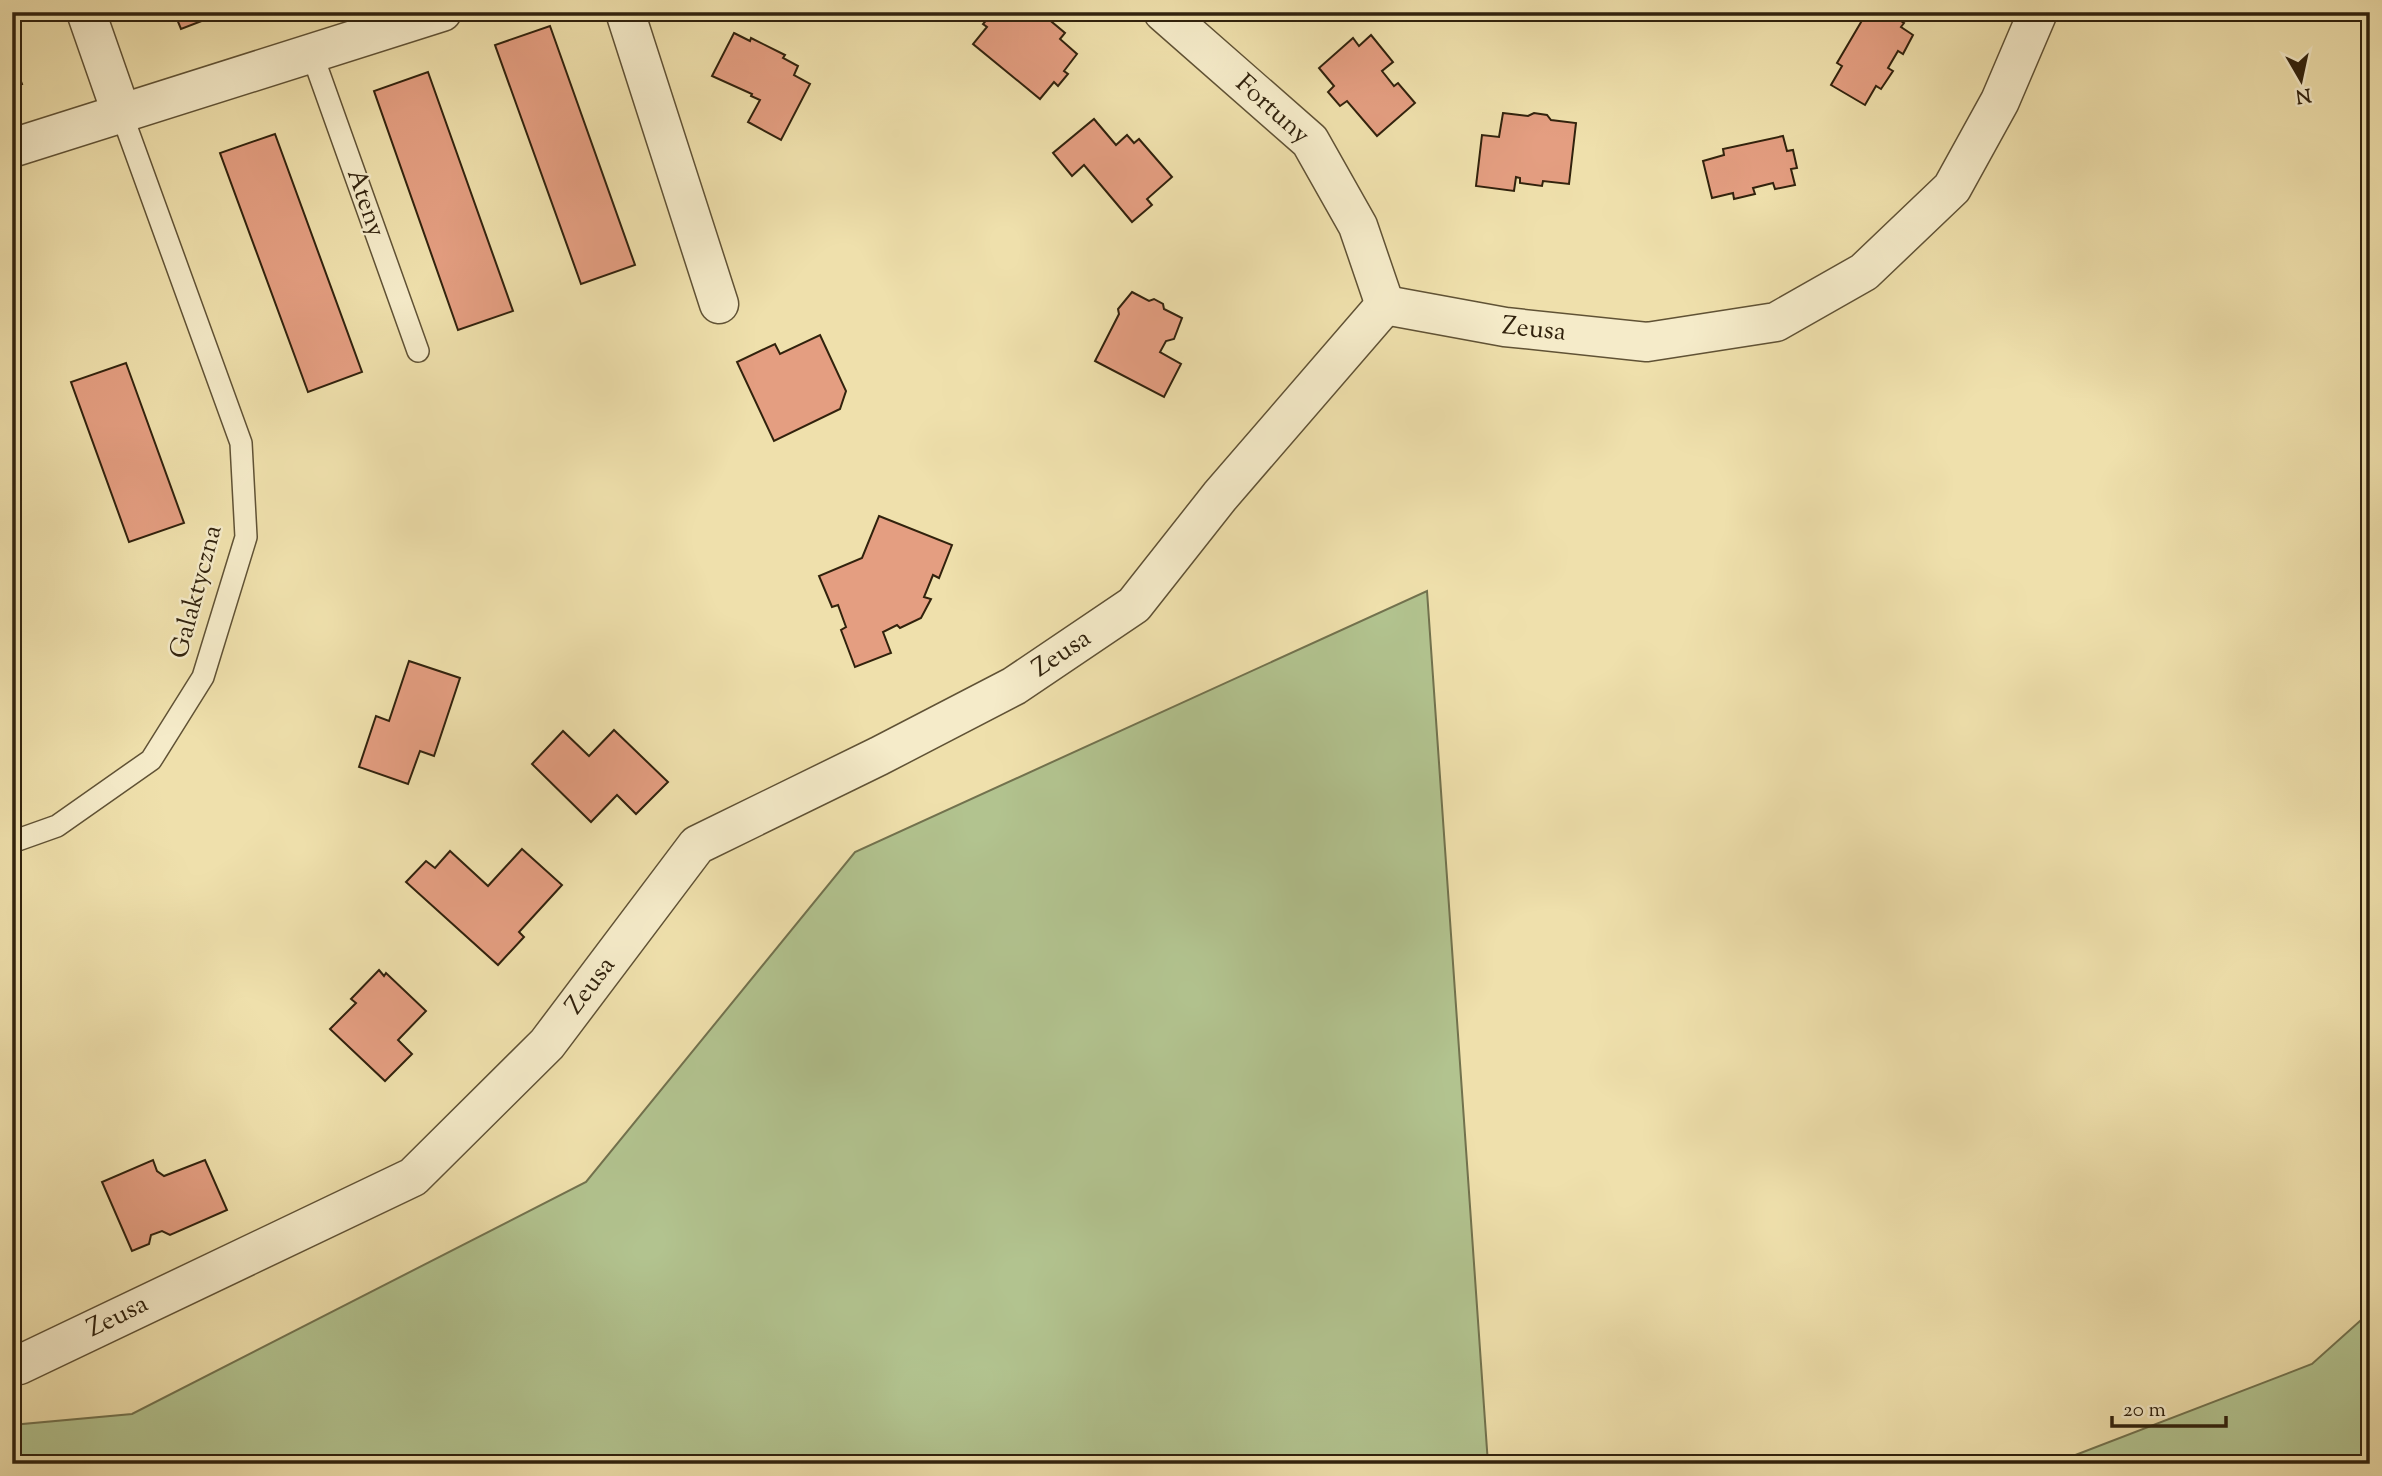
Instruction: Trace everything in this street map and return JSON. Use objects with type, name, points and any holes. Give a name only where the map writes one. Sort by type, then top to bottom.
[{"type":"street","points":[[86,12],[122,115]]},
{"type":"street","points":[[12,148],[442,12]]},
{"type":"street","points":[[625,12],[719,304]]},
{"type":"street","name":"Fortuny","points":[[1163,12],[1310,141],[1358,226],[1385,305]]},
{"type":"street","name":"Zeusa","points":[[12,1365],[19,1365],[412,1177],[547,1044],[697,845],[1014,686],[1134,605],[1220,496],[1385,305],[1505,327],[1647,342],[1776,322],[1864,272],[1952,188],[2000,102],[2038,12]]},
{"type":"lane","name":"Ateny","points":[[312,54],[418,351]]},
{"type":"lane","name":"Galaktyczna","points":[[12,842],[57,826],[152,760],[203,677],[246,537],[241,443],[122,115]]},
{"type":"green space","points":[[1427,591],[1488,1464],[12,1464],[12,1425],[132,1414],[586,1182],[855,852]]},
{"type":"green space","points":[[2370,1312],[2370,1464],[2052,1464],[2312,1364]]},
{"type":"building","points":[[174,12],[225,12],[181,29]]},
{"type":"building","points":[[993,12],[997,15],[999,12],[1040,12],[1065,33],[1060,39],[1077,54],[1064,71],[1068,74],[1058,86],[1054,82],[1040,99],[973,44],[987,27],[983,24]]},
{"type":"building","points":[[1867,12],[1882,16],[1886,12],[1904,23],[1901,27],[1913,35],[1903,54],[1898,51],[1888,68],[1893,71],[1881,89],[1876,86],[1865,105],[1831,85],[1842,66],[1837,63]]},
{"type":"building","points":[[550,26],[635,265],[581,284],[495,45]]},
{"type":"building","points":[[734,33],[750,41],[751,38],[785,55],[783,58],[798,66],[794,75],[810,84],[781,140],[748,122],[760,100],[712,76]]},
{"type":"building","points":[[1371,35],[1393,62],[1382,71],[1394,86],[1398,83],[1415,103],[1377,136],[1347,101],[1340,106],[1328,92],[1334,86],[1319,68],[1353,38],[1359,46]]},
{"type":"building","points":[[12,58],[22,84],[12,87]]},
{"type":"building","points":[[428,72],[513,311],[458,330],[374,91]]},
{"type":"building","points":[[1503,113],[1528,116],[1534,113],[1547,115],[1551,120],[1576,123],[1569,184],[1543,181],[1542,186],[1520,183],[1520,178],[1516,177],[1514,191],[1476,186],[1482,135],[1499,137]]},
{"type":"building","points":[[1094,119],[1116,145],[1127,135],[1134,143],[1139,139],[1172,177],[1147,199],[1152,205],[1132,222],[1084,165],[1072,176],[1053,153]]},
{"type":"building","points":[[275,134],[362,372],[308,392],[220,153]]},
{"type":"building","points":[[1783,136],[1787,151],[1793,150],[1797,168],[1791,169],[1795,185],[1775,189],[1773,183],[1753,188],[1755,194],[1734,199],[1733,193],[1712,198],[1703,161],[1724,155],[1723,149]]},
{"type":"building","points":[[1132,292],[1149,301],[1154,299],[1163,304],[1164,309],[1182,318],[1174,339],[1166,341],[1160,352],[1181,364],[1164,397],[1095,361],[1119,314],[1118,309]]},
{"type":"building","points":[[820,335],[846,391],[840,409],[774,441],[737,362],[775,344],[780,354]]},
{"type":"building","points":[[126,363],[184,523],[129,542],[71,382]]},
{"type":"building","points":[[879,516],[952,545],[939,578],[933,575],[924,597],[931,599],[921,618],[900,628],[897,625],[883,632],[891,653],[855,667],[841,630],[846,627],[838,605],[832,607],[819,576],[862,558]]},
{"type":"building","points":[[409,661],[460,678],[434,756],[420,751],[408,784],[359,767],[376,716],[389,721]]},
{"type":"building","points":[[614,730],[668,782],[636,814],[617,795],[591,822],[532,764],[563,731],[589,756]]},
{"type":"building","points":[[522,849],[562,885],[519,932],[524,937],[498,965],[406,882],[426,861],[435,868],[450,851],[488,886]]},
{"type":"building","points":[[379,970],[384,976],[386,973],[426,1011],[398,1040],[412,1054],[385,1081],[330,1029],[356,1003],[351,999]]},
{"type":"building","points":[[153,1160],[157,1171],[164,1176],[205,1160],[227,1210],[170,1235],[162,1231],[151,1235],[149,1244],[132,1251],[102,1182]]}]
